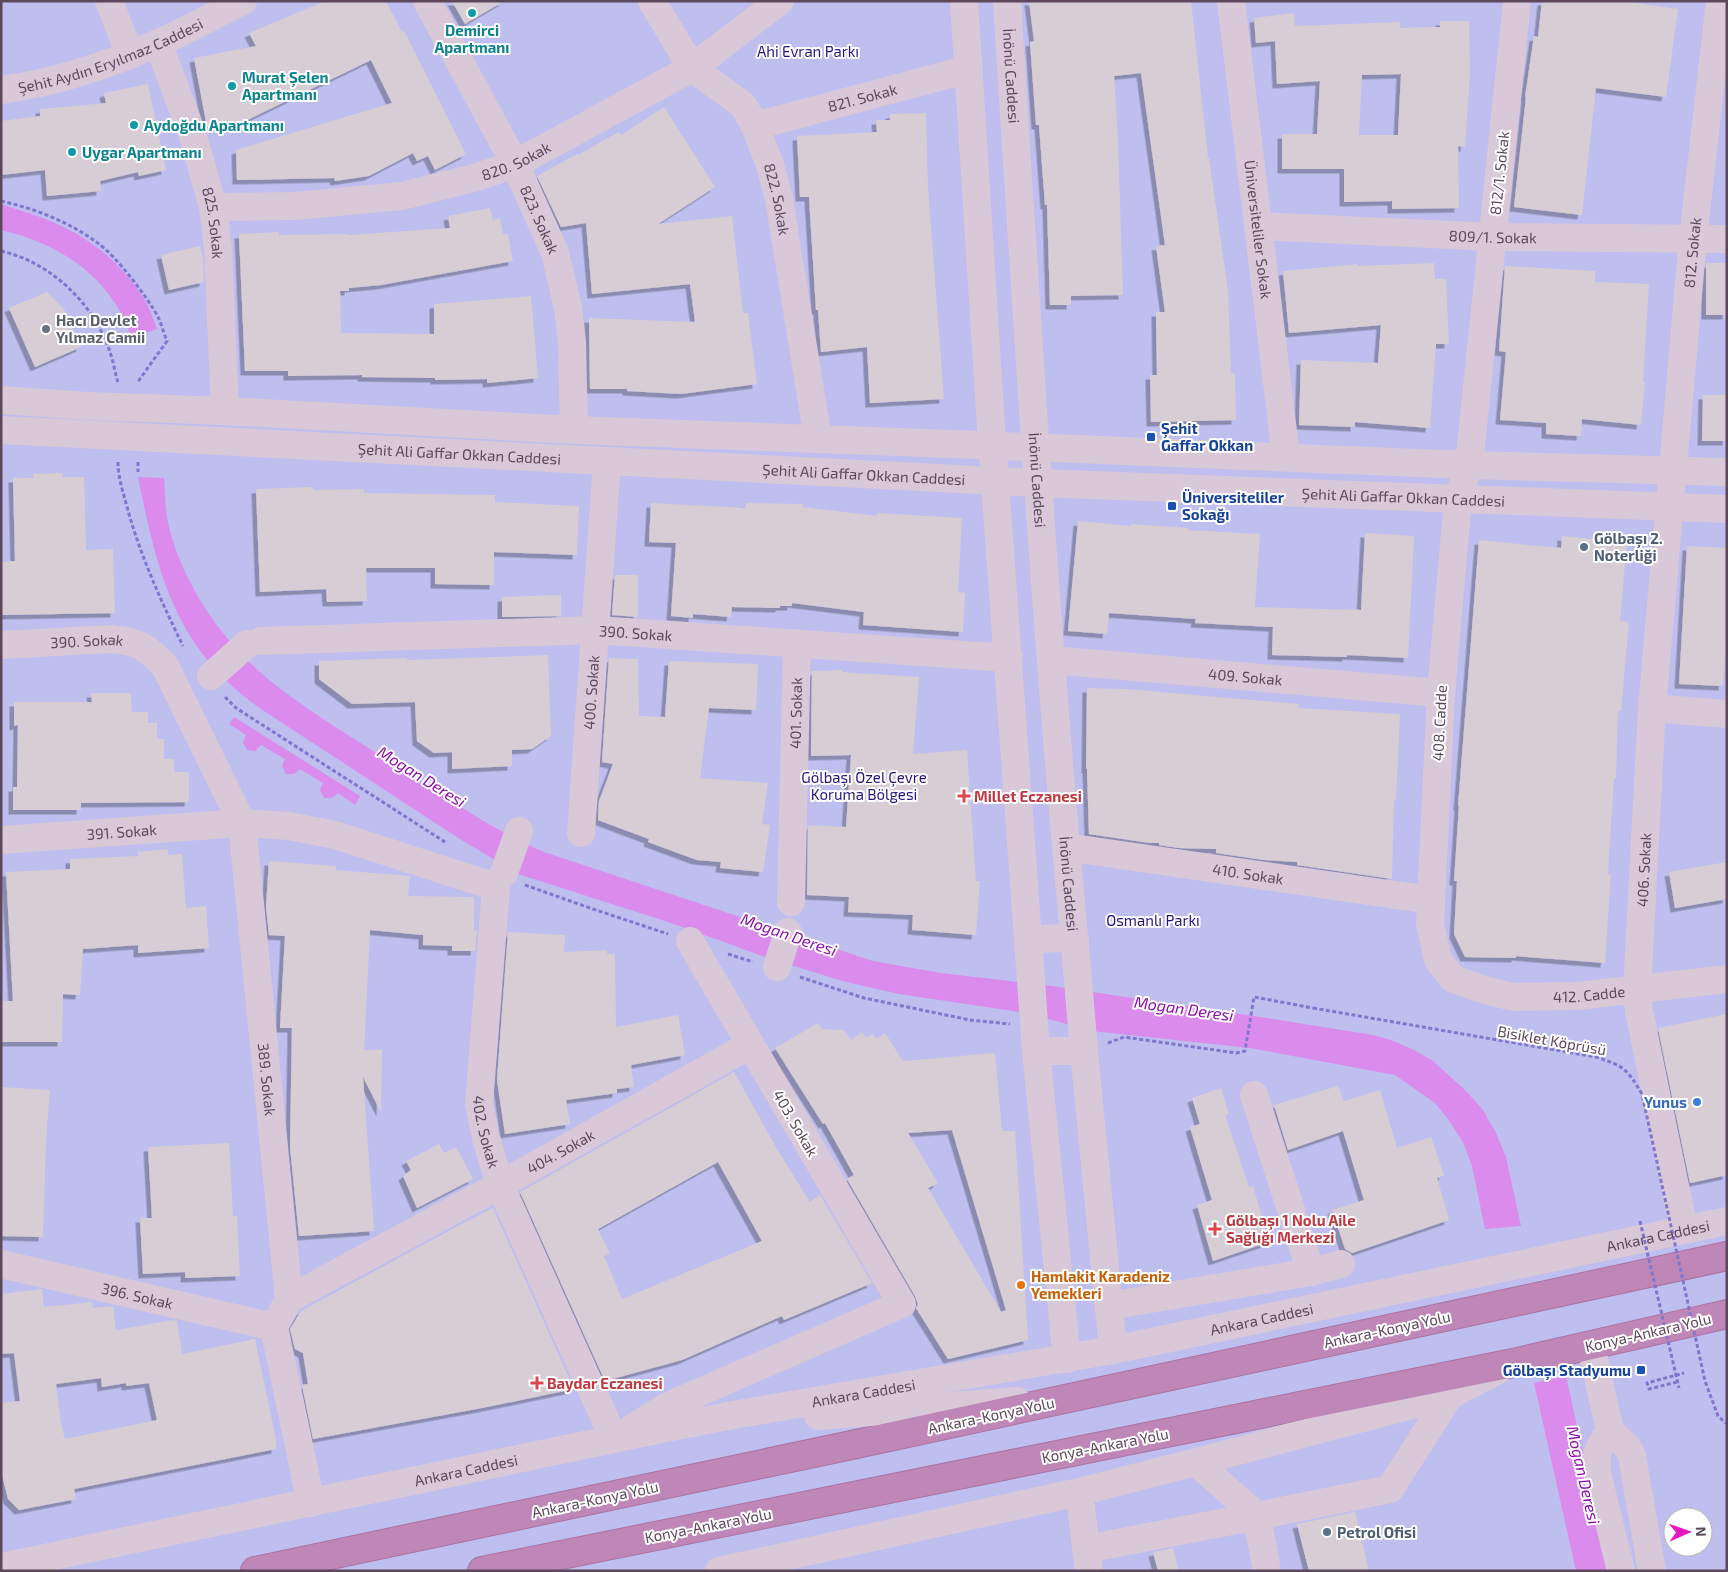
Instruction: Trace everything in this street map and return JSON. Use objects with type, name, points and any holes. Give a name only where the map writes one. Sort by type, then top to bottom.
[{"type":"highway","name":"Ankara-Konya Yolu","points":[[255,1571],[847,1446],[1727,1256]]},
{"type":"highway","name":"Konya-Ankara Yolu","points":[[482,1571],[1513,1363],[1727,1314]]},
{"type":"street","points":[[109,1],[130,55]]},
{"type":"street","name":"Şehit Aydın Eryılmaz Caddesi","points":[[1,90],[71,74],[130,55],[158,44],[243,1]]},
{"type":"street","name":"823. Sokak","points":[[427,1],[515,164],[555,253],[568,308],[572,342],[574,430]]},
{"type":"street","name":"822. Sokak","points":[[652,1],[692,68],[743,105],[755,126],[770,164],[779,199],[818,439]]},
{"type":"street","name":"820. Sokak","points":[[213,208],[295,206],[402,196],[477,177],[515,164],[692,68],[780,1]]},
{"type":"street","points":[[964,1],[992,445],[1028,946],[1036,1050],[1067,1359]]},
{"type":"street","name":"İnönü Caddesi","points":[[1007,1],[1051,660],[1084,1051],[1113,1350]]},
{"type":"street","name":"Üniversiteliler Sokak","points":[[1232,1],[1286,458]]},
{"type":"street","name":"812/1. Sokak","points":[[1469,465],[1518,1]]},
{"type":"street","name":"812. Sokak","points":[[1670,507],[1693,238],[1721,42],[1720,1]]},
{"type":"street","name":"825. Sokak","points":[[158,44],[193,136],[213,208],[218,248],[225,411]]},
{"type":"street","name":"821. Sokak","points":[[755,126],[969,69]]},
{"type":"street","name":"809/1. Sokak","points":[[1258,226],[1493,236],[1727,239]]},
{"type":"street","name":"Şehit Ali Gaffar Okkan Caddesi","points":[[1,400],[574,430],[1469,465],[1727,472]]},
{"type":"street","name":"Şehit Ali Gaffar Okkan Caddesi","points":[[1,430],[1038,483],[1727,510]]},
{"type":"street","name":"400. Sokak","points":[[581,833],[607,461]]},
{"type":"street","name":"408. Cadde","points":[[1452,978],[1438,960],[1430,924],[1430,900],[1441,693],[1458,499],[1469,465]]},
{"type":"street","name":"406. Sokak","points":[[1670,507],[1652,708],[1637,990],[1639,1011],[1684,1230]]},
{"type":"street","name":"390. Sokak","points":[[212,676],[254,642],[596,630],[1008,658]]},
{"type":"street","name":"390. Sokak","points":[[1,645],[111,639],[128,640],[145,647],[165,666]]},
{"type":"street","name":"401. Sokak","points":[[792,902],[796,643]]},
{"type":"street","name":"409. Sokak","points":[[1051,660],[1441,693]]},
{"type":"street","name":"389. Sokak","points":[[165,666],[242,823],[289,1299]]},
{"type":"street","points":[[1652,708],[1727,714]]},
{"type":"street","name":"391. Sokak","points":[[1,840],[242,823],[289,826],[335,835],[413,860]]},
{"type":"street","points":[[504,873],[519,831]]},
{"type":"street","name":"410. Sokak","points":[[1066,847],[1430,900]]},
{"type":"street","name":"402. Sokak","points":[[413,860],[496,887],[478,1104],[500,1184],[614,1438]]},
{"type":"street","points":[[777,967],[788,932]]},
{"type":"street","name":"403. Sokak","points":[[614,1438],[670,1405],[902,1304],[690,941]]},
{"type":"street","points":[[1028,946],[1075,948]]},
{"type":"street","name":"412. Cadde","points":[[1452,978],[1481,989],[1513,996],[1578,996],[1727,979]]},
{"type":"street","name":"404. Sokak","points":[[289,1299],[750,1045]]},
{"type":"street","points":[[1036,1050],[1084,1051]]},
{"type":"street","points":[[1254,1095],[1311,1272]]},
{"type":"street","name":"Ankara Caddesi","points":[[1,1567],[614,1438],[950,1377],[1067,1359],[1727,1222]]},
{"type":"street","name":"396. Sokak","points":[[1,1264],[274,1327]]},
{"type":"street","points":[[1109,1306],[1311,1272],[1341,1264]]},
{"type":"street","points":[[289,1299],[274,1327],[311,1503]]},
{"type":"street","points":[[1591,1346],[1610,1431],[1628,1448],[1632,1456],[1652,1571]]},
{"type":"street","points":[[719,1571],[797,1562],[1196,1462],[1450,1395],[1513,1363]]},
{"type":"street","points":[[1079,1492],[1087,1560],[1257,1516],[1390,1489],[1450,1395]]},
{"type":"street","points":[[666,1428],[1076,1396]]},
{"type":"street","points":[[1610,1431],[1598,1448],[1596,1458],[1597,1473],[1621,1571]]},
{"type":"street","points":[[1196,1462],[1257,1516],[1267,1571]]},
{"type":"street","points":[[27,1571],[54,1555]]},
{"type":"path","points":[[1,201],[62,220],[101,245],[132,279],[159,319],[167,341],[136,384],[136,408]]},
{"type":"path","points":[[1,251],[32,261],[65,284],[85,305],[110,350],[118,385]]},
{"type":"path","points":[[137,437],[138,472]]},
{"type":"path","name":"Bisiklet Köprüsü","points":[[1111,1041],[1124,1037],[1236,1052],[1245,1051],[1254,997],[1614,1062],[1630,1073],[1642,1094],[1705,1382],[1718,1416],[1727,1424]]},
{"type":"path","points":[[1640,1221],[1679,1388]]},
{"type":"path","points":[[1677,1382],[1649,1390],[1647,1384],[1684,1373]]},
{"type":"green space","name":"Gölbaşı Özel Çevre Koruma Bölgesi","points":[[1,1],[1727,1],[1727,1571],[1,1571]]},
{"type":"water","points":[[1,204],[59,225],[95,246],[117,265],[135,286],[149,308],[157,329],[132,338],[115,303],[105,289],[80,265],[35,240],[1,230]]},
{"type":"water","name":"Mogan Deresi","points":[[138,477],[164,478],[168,523],[180,561],[210,615],[222,632],[249,662],[282,690],[319,716],[467,811],[505,833],[544,852],[873,961],[941,973],[1045,985],[1267,1018],[1373,1035],[1391,1040],[1433,1061],[1466,1091],[1483,1110],[1496,1133],[1506,1157],[1521,1226],[1485,1229],[1472,1166],[1463,1142],[1435,1103],[1395,1075],[1250,1048],[1092,1031],[1026,1013],[899,994],[846,982],[771,959],[668,922],[518,874],[460,839],[264,711],[234,688],[210,663],[191,637],[163,579]]},
{"type":"water","points":[[234,717],[360,796],[355,805],[338,793],[332,798],[324,798],[320,790],[323,783],[300,769],[294,774],[286,774],[282,766],[285,759],[261,745],[255,751],[247,750],[243,743],[246,735],[229,724]]},
{"type":"water","name":"Mogan Deresi","points":[[1566,1376],[1609,1571],[1576,1571],[1534,1383]]},
{"type":"building","points":[[325,1],[386,1],[402,32],[404,31],[466,154],[435,170],[428,156],[417,161],[413,153],[369,176],[335,181],[334,178],[237,180],[236,150],[392,103],[371,60],[235,126],[235,121],[207,127],[194,58],[256,46],[249,33]]},
{"type":"building","name":"Demirci Apartmanı","points":[[452,1],[504,1],[465,24]]},
{"type":"building","points":[[1029,1],[1191,1],[1208,158],[1228,291],[1231,373],[1235,373],[1236,420],[1151,422],[1150,375],[1157,375],[1156,312],[1165,312],[1156,246],[1165,245],[1141,73],[1114,76],[1123,295],[1071,296],[1071,305],[1050,305],[1047,205],[1045,205],[1039,125],[1036,125],[1030,42],[1034,41]]},
{"type":"building","points":[[1542,1],[1622,1],[1678,9],[1666,97],[1596,88],[1582,215],[1514,207],[1525,97],[1534,36],[1538,37]]},
{"type":"building","points":[[1294,13],[1295,26],[1400,22],[1400,28],[1440,27],[1440,21],[1469,21],[1470,73],[1465,147],[1458,146],[1459,208],[1392,209],[1392,201],[1344,202],[1344,169],[1282,169],[1282,134],[1317,134],[1320,81],[1277,84],[1275,41],[1256,43],[1254,18]],"holes":[[[1401,74],[1398,135],[1359,135],[1362,75]]]},
{"type":"building","points":[[148,84],[166,170],[139,176],[138,172],[100,181],[101,191],[47,196],[45,170],[1,175],[1,121],[40,116],[40,109],[106,103],[104,93]]},
{"type":"building","points":[[664,107],[715,187],[658,224],[732,216],[743,313],[748,313],[757,384],[681,394],[627,391],[627,389],[590,389],[589,318],[695,322],[690,284],[592,294],[586,223],[561,227],[537,176],[619,132],[621,135]]},
{"type":"building","points":[[926,113],[928,187],[944,399],[870,403],[867,347],[821,352],[818,310],[816,310],[809,197],[800,197],[797,136],[877,132],[876,120],[890,120],[890,114]]},
{"type":"building","points":[[490,208],[493,220],[500,218],[503,234],[508,234],[513,261],[381,285],[349,288],[349,291],[340,291],[341,333],[434,334],[434,304],[531,296],[538,378],[487,383],[487,379],[435,380],[435,378],[362,377],[362,375],[288,376],[288,371],[245,371],[239,234],[279,232],[279,235],[348,235],[450,228],[448,216]]},
{"type":"building","points":[[200,246],[203,258],[204,282],[169,290],[161,255]]},
{"type":"building","points":[[1434,263],[1435,279],[1446,279],[1449,344],[1436,344],[1430,428],[1355,422],[1355,427],[1299,425],[1301,360],[1378,363],[1381,325],[1289,333],[1283,271],[1358,264],[1358,266]]},
{"type":"building","points":[[1706,263],[1727,263],[1727,315],[1706,315]]},
{"type":"building","points":[[1505,266],[1595,271],[1595,282],[1649,284],[1643,382],[1645,383],[1641,425],[1582,419],[1581,436],[1546,434],[1546,423],[1500,420],[1506,352],[1499,351]]},
{"type":"building","name":"Hacı Devlet Yılmaz Camii","points":[[47,292],[64,309],[81,347],[35,367],[9,308]]},
{"type":"building","points":[[1703,395],[1727,395],[1727,441],[1702,441]]},
{"type":"building","points":[[63,473],[62,477],[84,477],[86,550],[113,549],[115,613],[1,615],[1,562],[15,561],[13,478],[34,478],[33,474]]},
{"type":"building","points":[[313,487],[313,490],[364,489],[364,493],[495,495],[495,502],[579,506],[577,555],[494,552],[494,585],[435,584],[435,568],[366,568],[367,601],[327,602],[326,589],[260,592],[256,489]]},
{"type":"building","points":[[651,503],[745,508],[746,503],[803,504],[803,507],[877,516],[877,513],[962,518],[958,592],[965,593],[963,632],[863,625],[864,612],[792,603],[792,606],[780,606],[780,608],[732,607],[731,617],[693,614],[693,618],[671,616],[676,543],[649,542]]},
{"type":"building","points":[[1078,521],[1260,534],[1255,607],[1361,610],[1365,533],[1414,536],[1408,658],[1347,655],[1347,657],[1272,655],[1273,627],[1195,623],[1196,619],[1109,613],[1107,634],[1068,631]]},
{"type":"building","points":[[1562,536],[1627,542],[1620,621],[1629,622],[1621,711],[1618,711],[1616,778],[1614,778],[1608,874],[1611,874],[1605,963],[1516,956],[1516,958],[1465,957],[1454,934],[1457,881],[1454,881],[1479,540],[1561,548]]},
{"type":"building","points":[[1687,546],[1727,548],[1727,627],[1723,686],[1679,684]]},
{"type":"building","points":[[615,575],[638,575],[638,617],[612,615]]},
{"type":"building","points":[[561,595],[561,616],[502,617],[502,597]]},
{"type":"building","points":[[548,655],[551,736],[532,749],[512,750],[512,766],[452,769],[452,752],[434,753],[417,741],[415,702],[352,704],[319,679],[319,661]]},
{"type":"building","points":[[609,658],[638,659],[639,716],[665,717],[669,661],[758,664],[756,710],[709,708],[700,778],[768,783],[762,824],[770,825],[763,872],[720,868],[721,862],[697,860],[648,842],[649,839],[598,820],[599,801],[613,764],[602,762]]},
{"type":"building","points":[[842,670],[842,672],[919,677],[913,754],[967,750],[976,881],[980,881],[976,935],[912,930],[913,915],[848,912],[849,897],[807,895],[808,825],[846,827],[851,755],[811,756],[812,671]]},
{"type":"building","points":[[1087,688],[1126,689],[1299,704],[1299,708],[1400,714],[1396,800],[1394,799],[1392,879],[1297,865],[1297,862],[1264,860],[1216,853],[1216,849],[1179,848],[1159,845],[1159,843],[1089,834],[1086,769]]},
{"type":"building","points":[[91,693],[131,693],[132,712],[148,712],[148,723],[157,723],[157,739],[164,739],[164,759],[174,759],[174,772],[189,772],[189,802],[81,803],[81,810],[13,810],[13,787],[17,787],[18,725],[14,726],[14,702],[92,702]]},
{"type":"building","points":[[168,849],[168,855],[182,854],[186,908],[206,906],[209,948],[138,953],[138,945],[83,949],[80,995],[63,994],[62,1042],[2,1042],[2,1001],[13,1001],[6,872],[70,869],[70,859],[138,856],[138,852]]},
{"type":"building","points":[[269,861],[336,866],[336,870],[410,876],[408,896],[474,897],[474,930],[477,930],[475,951],[452,951],[452,946],[423,945],[423,935],[370,930],[364,1050],[382,1050],[381,1112],[363,1077],[374,1231],[299,1236],[290,1147],[292,1028],[280,1028],[285,936],[269,935],[266,906]]},
{"type":"building","points":[[1727,862],[1727,899],[1675,908],[1669,872]]},
{"type":"building","points":[[508,932],[565,935],[564,952],[607,950],[607,954],[615,954],[616,1027],[678,1015],[685,1055],[631,1065],[634,1087],[617,1089],[617,1093],[566,1100],[570,1124],[505,1134],[497,1080]]},
{"type":"building","name":"Yunus","points":[[1727,1014],[1727,1175],[1690,1183],[1658,1028]]},
{"type":"building","points":[[818,1023],[822,1029],[844,1030],[851,1040],[862,1032],[866,1038],[873,1034],[876,1039],[885,1033],[903,1061],[995,1053],[1002,1131],[1015,1131],[1028,1340],[948,1359],[916,1308],[918,1304],[915,1296],[847,1179],[854,1175],[825,1123],[823,1124],[775,1048]],"holes":[[[952,1130],[1006,1310],[1001,1312],[928,1188],[938,1183],[908,1133]]]},
{"type":"building","points":[[734,1072],[777,1149],[810,1202],[820,1195],[872,1283],[784,1320],[782,1316],[682,1360],[605,1381],[520,1192]],"holes":[[[718,1162],[762,1241],[622,1299],[604,1256],[610,1254],[598,1229]]]},
{"type":"building","points":[[1338,1086],[1344,1101],[1380,1090],[1397,1148],[1431,1137],[1444,1175],[1437,1178],[1449,1220],[1352,1253],[1345,1249],[1332,1210],[1364,1200],[1343,1131],[1288,1150],[1274,1105]]},
{"type":"building","points":[[1,1087],[50,1090],[46,1141],[43,1237],[1,1236]]},
{"type":"building","points":[[1221,1088],[1229,1114],[1225,1115],[1249,1187],[1253,1186],[1269,1242],[1213,1261],[1197,1205],[1212,1200],[1190,1127],[1200,1124],[1192,1098]]},
{"type":"building","points":[[229,1143],[233,1216],[237,1216],[240,1276],[185,1278],[185,1272],[143,1274],[140,1218],[152,1218],[148,1147]]},
{"type":"building","points":[[439,1144],[444,1153],[456,1147],[473,1179],[417,1208],[403,1176],[411,1170],[406,1161]]},
{"type":"building","points":[[493,1208],[574,1389],[313,1439],[302,1385],[308,1384],[303,1353],[295,1349],[290,1329],[301,1311]]},
{"type":"building","points":[[42,1289],[44,1307],[92,1302],[93,1308],[113,1306],[116,1330],[173,1320],[177,1321],[182,1354],[255,1339],[276,1440],[276,1449],[74,1489],[76,1499],[19,1510],[8,1499],[1,1471],[1,1403],[20,1401],[14,1353],[1,1354],[1,1294]],"holes":[[[101,1378],[102,1387],[126,1383],[126,1386],[149,1383],[157,1420],[65,1439],[61,1424],[56,1384]]]},
{"type":"building","points":[[1355,1512],[1369,1571],[1309,1571],[1297,1524]]},
{"type":"building","points":[[1173,1548],[1179,1571],[1158,1571],[1153,1552]]},
{"type":"place","name":"Demirci Apartmanı","points":[[472,13]]},
{"type":"place","name":"Murat Şelen Apartmanı","points":[[232,86]]},
{"type":"place","name":"Aydoğdu Apartmanı","points":[[134,125]]},
{"type":"place","name":"Uygar Apartmanı","points":[[72,152]]},
{"type":"place","name":"Hacı Devlet Yılmaz Camii","points":[[46,329]]},
{"type":"place","name":"Şehit Gaffar Okkan","points":[[1151,437]]},
{"type":"place","name":"Üniversiteliler Sokağı","points":[[1172,506]]},
{"type":"place","name":"Gölbaşı 2. Noterliği","points":[[1584,547]]},
{"type":"place","name":"Millet Eczanesi","points":[[964,796]]},
{"type":"place","name":"Yunus","points":[[1697,1102]]},
{"type":"place","name":"Gölbaşı 1 Nolu Aile Sağlığı Merkezi","points":[[1215,1229]]},
{"type":"place","name":"Hamlakit Karadeniz Yemekleri","points":[[1021,1285]]},
{"type":"place","name":"Gölbaşı Stadyumu","points":[[1641,1370]]},
{"type":"place","name":"Baydar Eczanesi","points":[[537,1383]]},
{"type":"place","name":"Petrol Ofisi","points":[[1327,1532]]},
{"type":"park label","name":"Ahi Evran Parkı","points":[[808,51]]},
{"type":"park label","name":"Osmanlı Parkı","points":[[1153,920]]}]
